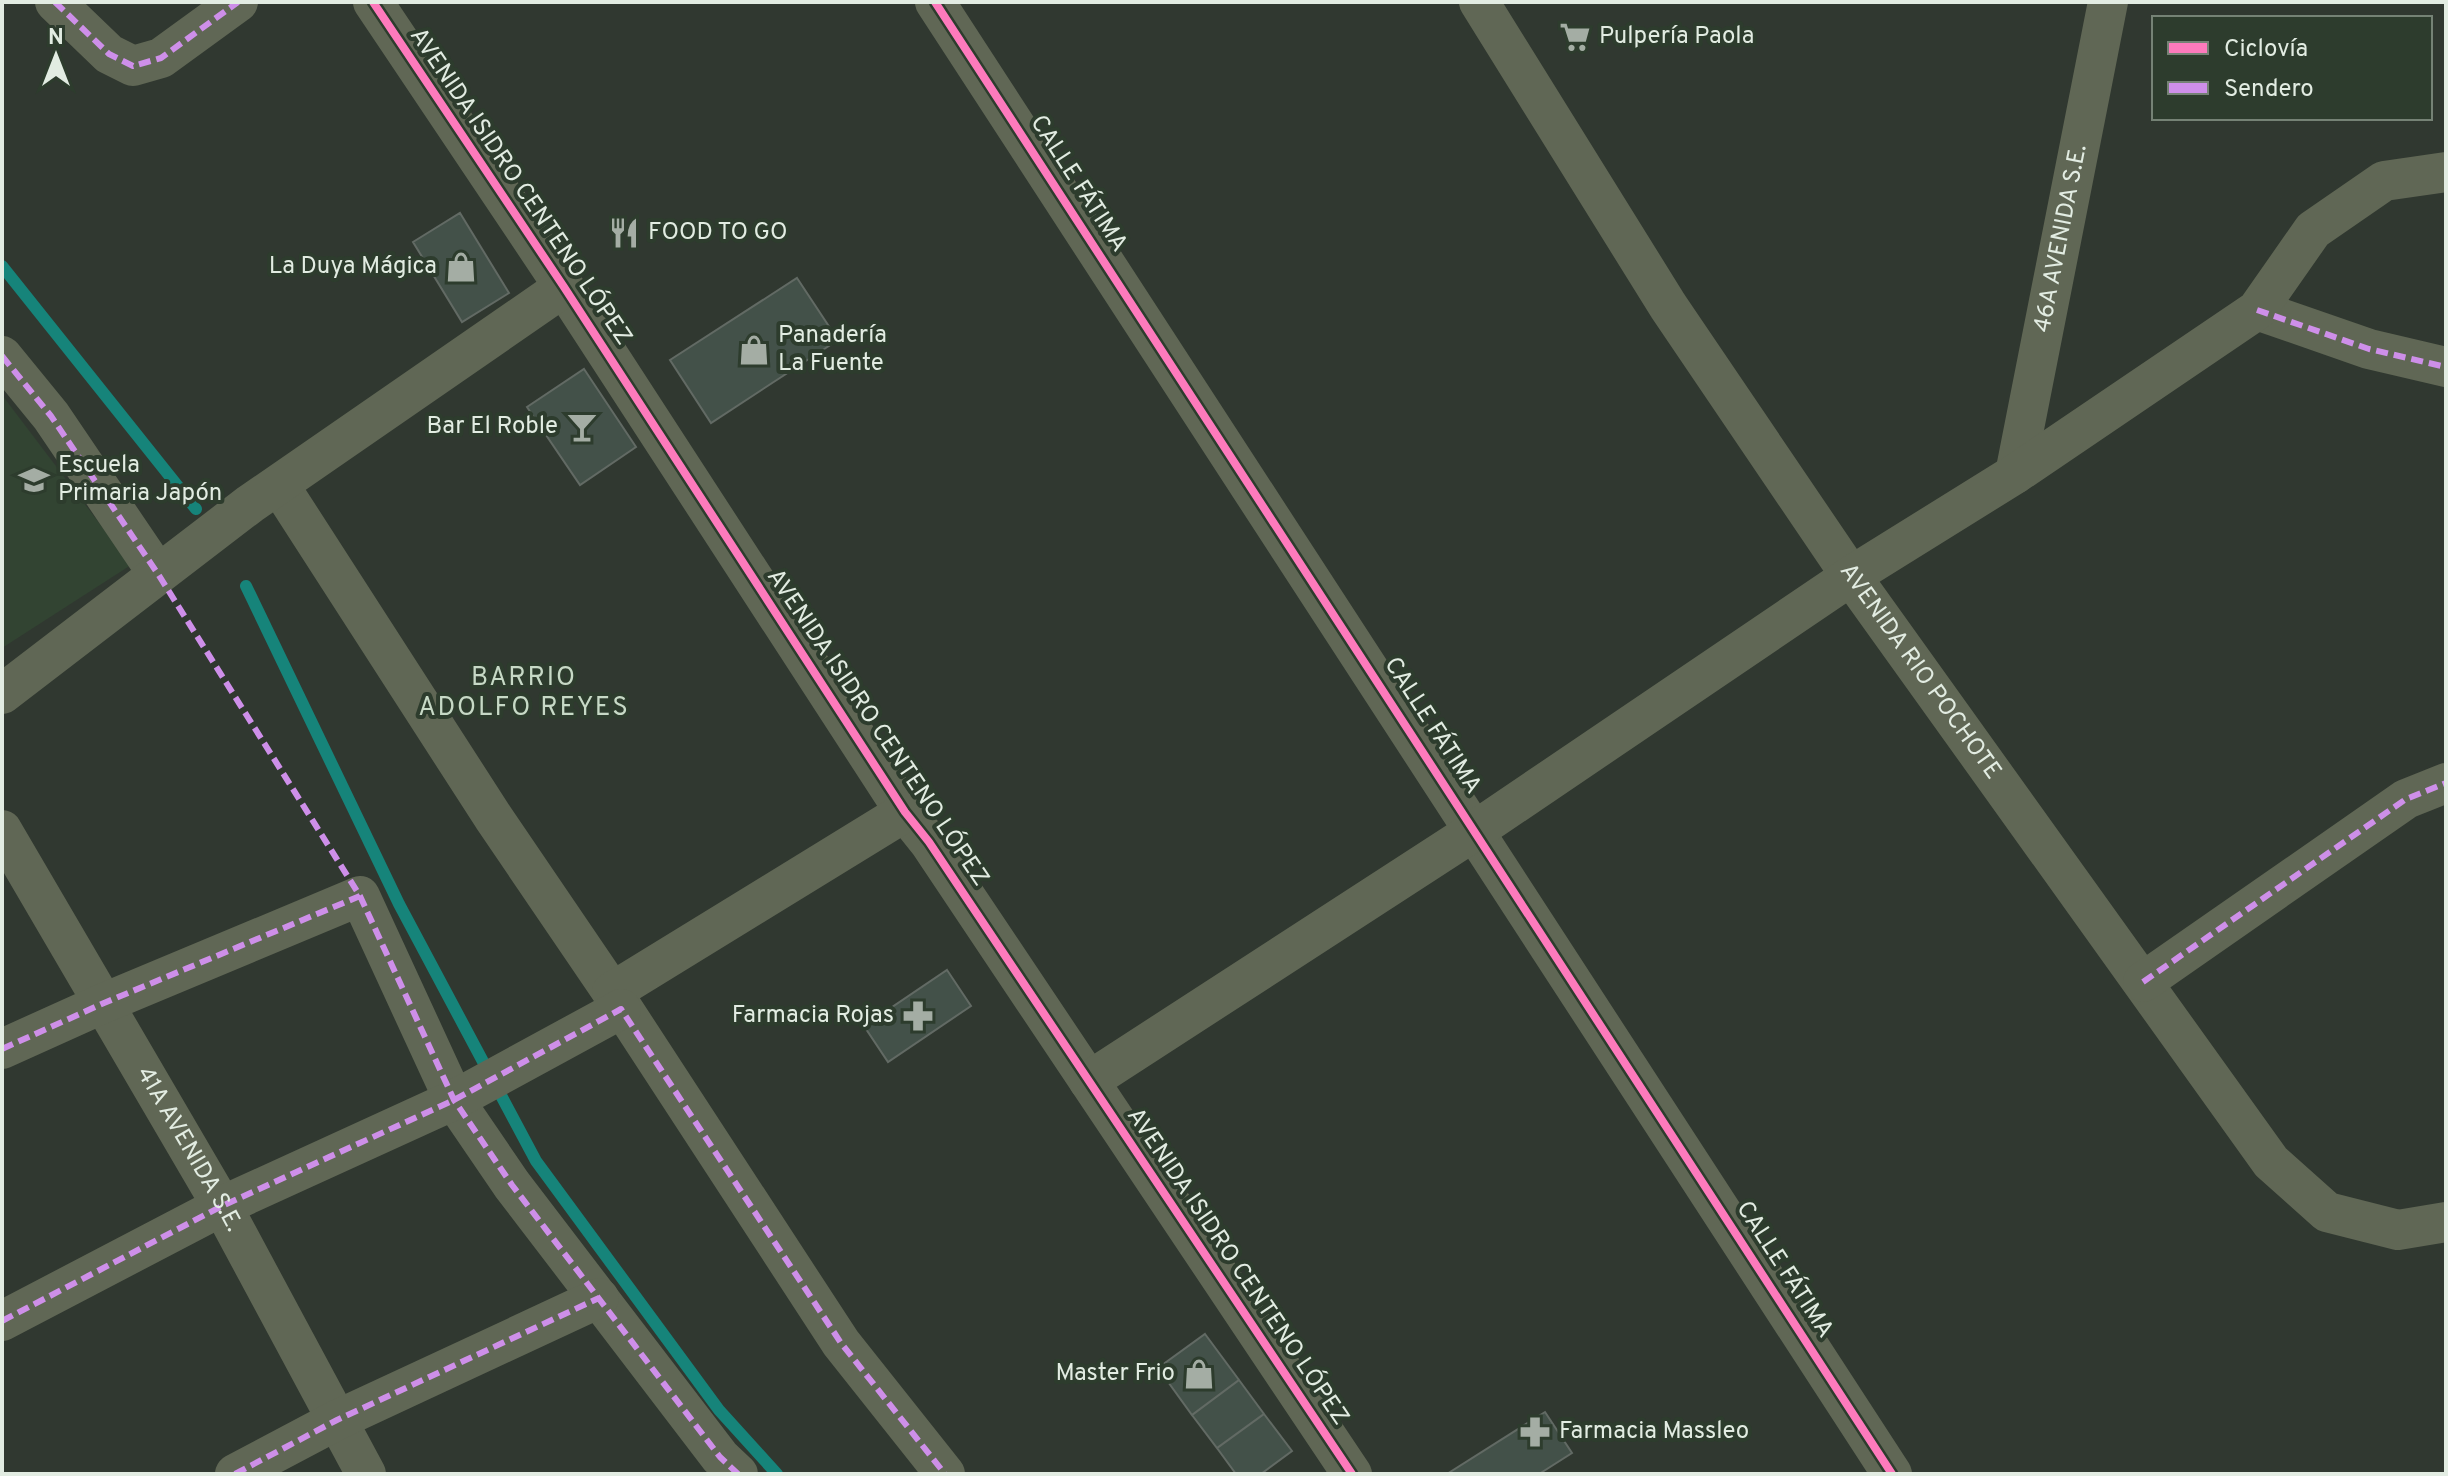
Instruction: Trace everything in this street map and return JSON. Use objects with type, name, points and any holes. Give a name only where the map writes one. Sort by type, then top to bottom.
[{"type":"street","points":[[55,2],[109,54],[133,66],[161,58],[238,2]]},
{"type":"street","name":"AVENIDA ISIDRO CENTENO LÓPEZ","points":[[373,2],[564,287],[905,812],[929,842],[1089,1081],[1342,1471]]},
{"type":"street","name":"CALLE FÁTIMA","points":[[935,2],[1892,1474]]},
{"type":"street","name":"AVENIDA RIO POCHOTE","points":[[1479,2],[1668,306],[1851,576],[2271,1162],[2327,1212],[2398,1230],[2446,1222]]},
{"type":"street","name":"46A AVENIDA S.E.","points":[[2015,474],[2108,2]]},
{"type":"street","points":[[1089,1081],[1476,830],[1851,576],[2015,474],[2257,310],[2313,230],[2384,181],[2446,172]]},
{"type":"street","points":[[2,694],[279,485],[564,287]]},
{"type":"street","points":[[2257,310],[2369,349],[2446,367]]},
{"type":"street","points":[[2,356],[51,416],[158,574]]},
{"type":"street","points":[[279,485],[493,817],[841,1343],[945,1474]]},
{"type":"street","points":[[2143,982],[2406,799],[2446,783]]},
{"type":"street","points":[[2,1321],[222,1206],[454,1100],[616,1000],[905,812]]},
{"type":"street","name":"41A AVENIDA S.E.","points":[[2,830],[222,1206],[366,1474]]},
{"type":"street","points":[[2,1049],[360,896],[454,1100],[512,1185],[720,1457],[738,1474]]},
{"type":"street","points":[[235,1474],[337,1420],[599,1298]]},
{"type":"shaded area","name":"Escuela Primaria Japón","points":[[2,395],[131,565],[2,648]]},
{"type":"building","name":"La Duya Mágica","points":[[460,213],[509,293],[462,322],[413,242]]},
{"type":"building","name":"Panadería La Fuente","points":[[797,278],[838,340],[711,423],[670,360]]},
{"type":"building","name":"Bar El Roble","points":[[584,369],[636,447],[580,485],[527,407]]},
{"type":"building","name":"Farmacia Rojas","points":[[947,970],[971,1006],[888,1062],[864,1026]]},
{"type":"building","name":"Master Frio","points":[[1205,1334],[1239,1380],[1192,1415],[1158,1368]]},
{"type":"building","points":[[1239,1380],[1264,1414],[1217,1448],[1192,1415]]},
{"type":"building","name":"Farmacia Massleo","points":[[1545,1412],[1572,1453],[1539,1474],[1447,1474]]},
{"type":"building","points":[[1264,1414],[1292,1451],[1261,1474],[1236,1474],[1217,1448]]},
{"type":"waterway","points":[[2,266],[196,509]]},
{"type":"waterway","points":[[246,586],[399,904],[536,1161],[719,1410],[777,1474]]},
{"type":"marked path","points":[[55,2],[109,54],[133,66],[161,58],[238,2]]},
{"type":"marked path","points":[[2257,310],[2369,349],[2446,367]]},
{"type":"marked path","points":[[2,356],[51,416],[158,574],[360,896],[454,1100],[512,1185],[720,1457],[738,1474]]},
{"type":"marked path","points":[[2143,982],[2406,799],[2446,783]]},
{"type":"marked path","points":[[2,1049],[360,896]]},
{"type":"marked path","points":[[2,1321],[222,1206],[454,1100],[621,1009],[841,1343],[945,1474]]},
{"type":"marked path","points":[[235,1474],[337,1420],[599,1298]]},
{"type":"cycle path","points":[[373,2],[564,287],[905,812],[929,842],[1352,1474]]},
{"type":"cycle path","points":[[935,2],[1892,1474]]},
{"type":"place","name":"Pulpería Paola","points":[[1575,37]]},
{"type":"place","name":"FOOD TO GO","points":[[624,233]]},
{"type":"place","name":"La Duya Mágica","points":[[461,267]]},
{"type":"place","name":"Panadería La Fuente","points":[[754,350]]},
{"type":"place","name":"Bar El Roble","points":[[582,427]]},
{"type":"place","name":"Escuela Primaria Japón","points":[[34,480]]},
{"type":"place","name":"Farmacia Rojas","points":[[918,1016]]},
{"type":"place","name":"Master Frio","points":[[1199,1374]]},
{"type":"place","name":"Farmacia Massleo","points":[[1535,1432]]},
{"type":"district","name":"BARRIO ADOLFO REYES","points":[[524,693]]}]
